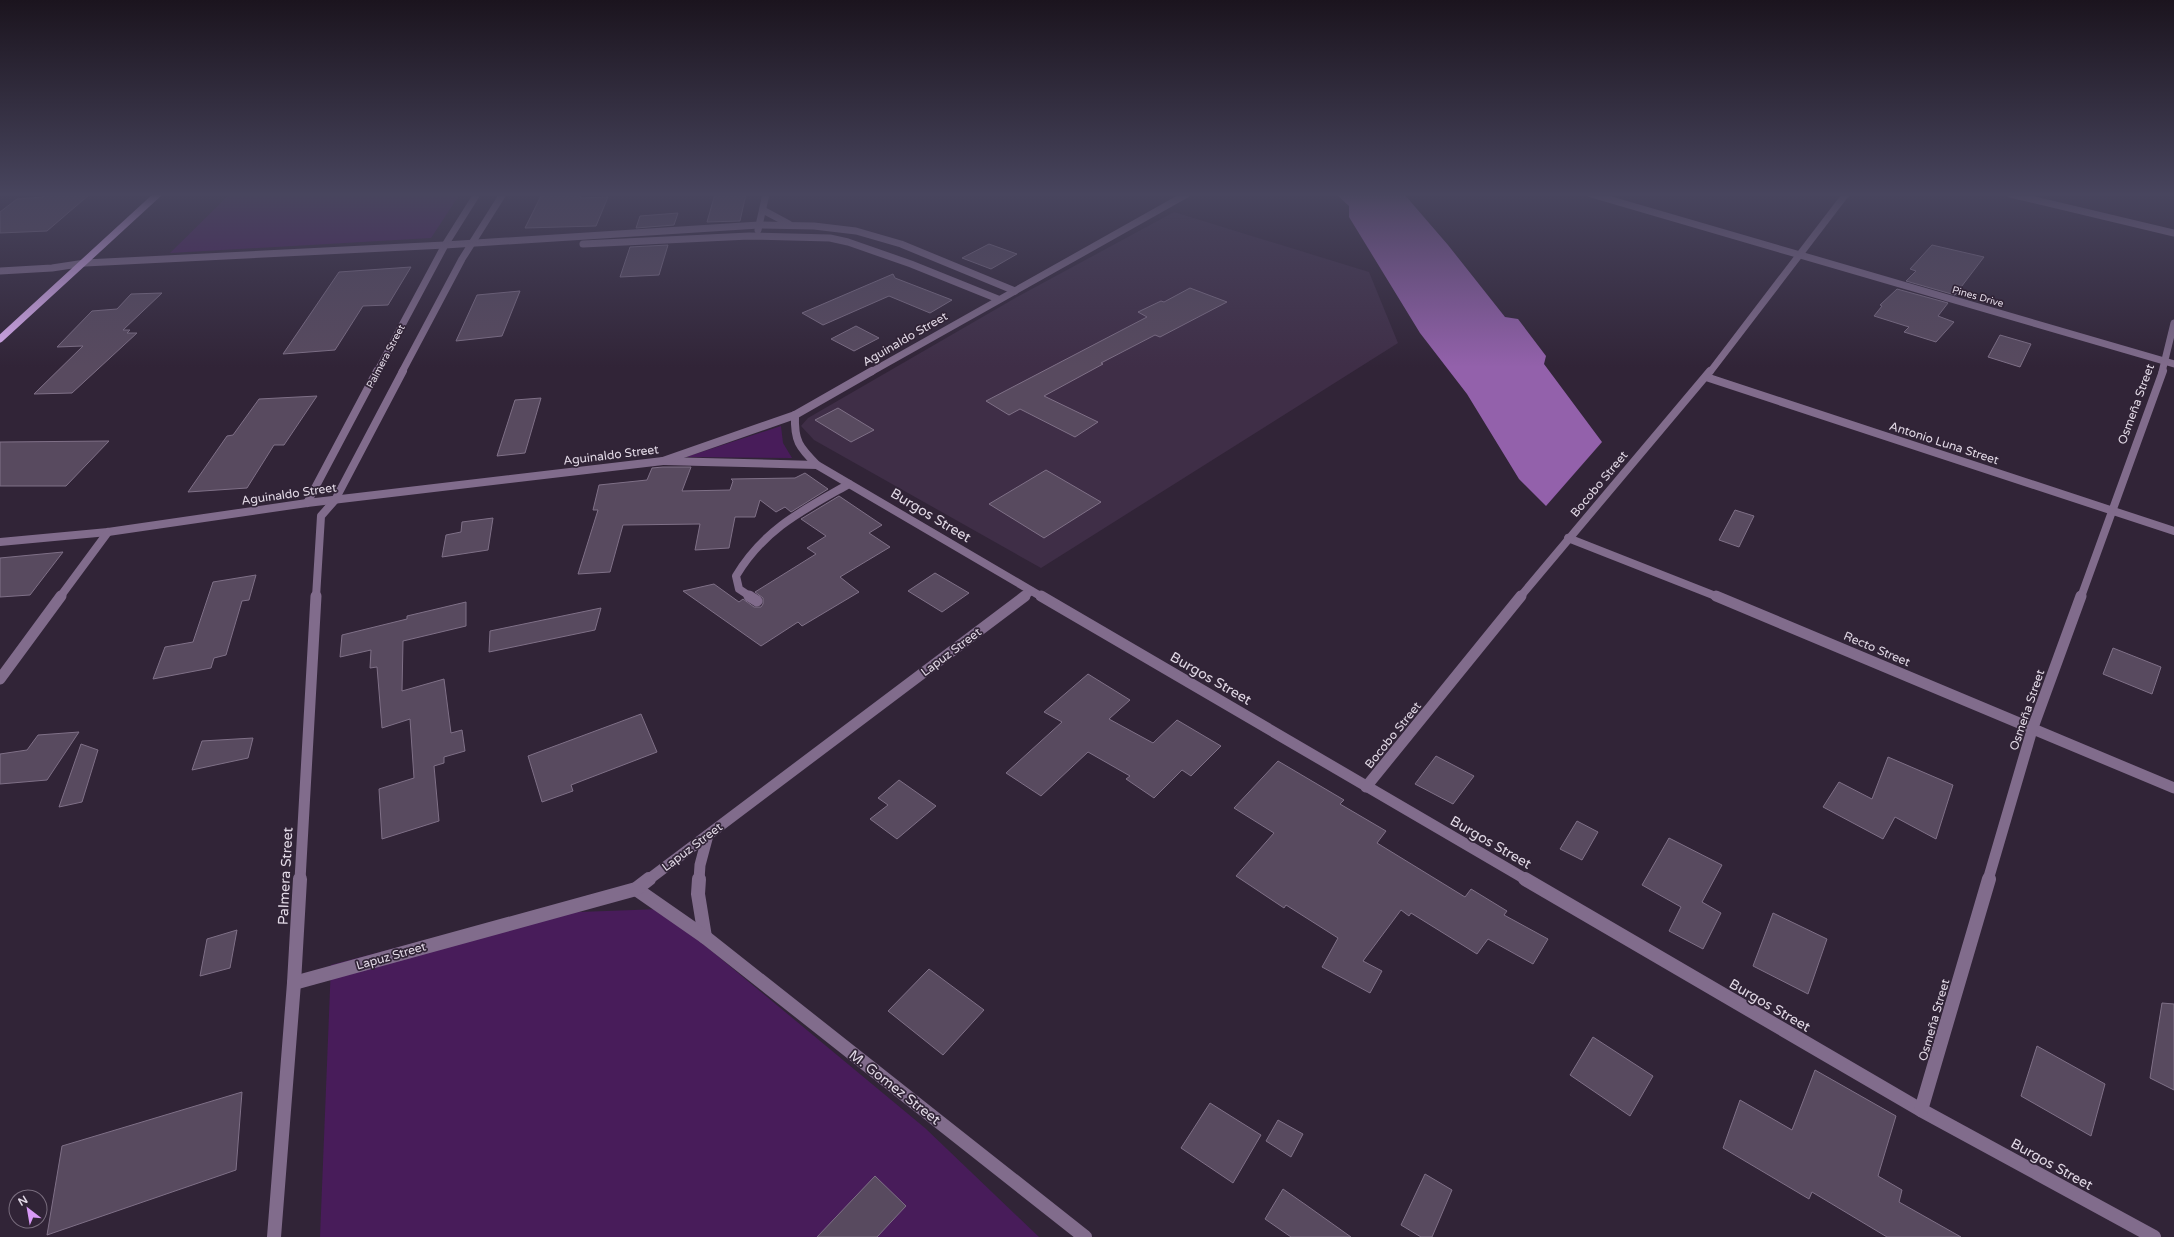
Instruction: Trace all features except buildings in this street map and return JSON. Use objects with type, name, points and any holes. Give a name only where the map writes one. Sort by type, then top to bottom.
[{"type":"main road","points":[[0,340],[97,252]]},
{"type":"street","points":[[0,271],[52,268],[85,263],[354,252]]},
{"type":"street","points":[[52,268],[77,270],[381,252]]},
{"type":"street","name":"Palmera Street","points":[[307,504],[441,252]]},
{"type":"street","name":"Palmera Street","points":[[274,1237],[294,983],[322,516],[335,500],[468,252]]},
{"type":"street","points":[[876,252],[911,264],[998,299]]},
{"type":"street","points":[[920,252],[1015,291]]},
{"type":"street","name":"Aguinaldo Street","points":[[0,542],[108,532],[335,500],[663,461],[795,415],[998,299],[1085,252]]},
{"type":"street","name":"Pines Drive","points":[[1791,252],[2170,363]]},
{"type":"street","name":"Bocobo Street","points":[[1366,787],[1568,538],[1706,377],[1799,254]]},
{"type":"street","name":"Osmeña Street","points":[[1921,1110],[2032,730],[2112,510],[2170,363],[2174,323]]},
{"type":"street","name":"Antonio Luna Street","points":[[1706,377],[2174,531]]},
{"type":"street","name":"Burgos Street","points":[[795,415],[793,437],[801,450],[817,465],[1921,1110],[2154,1237]]},
{"type":"street","name":"Burgos Street","points":[[663,461],[817,465]]},
{"type":"street","points":[[756,601],[739,589],[736,576],[745,558],[764,536],[783,522],[849,484]]},
{"type":"street","points":[[307,504],[322,516]]},
{"type":"street","points":[[0,679],[108,532]]},
{"type":"street","name":"Recto Street","points":[[1568,538],[1765,615],[2032,730],[2174,788]]},
{"type":"street","name":"Lapuz Street","points":[[294,983],[636,889],[1031,591]]},
{"type":"street","points":[[705,937],[698,894],[700,865],[708,834]]},
{"type":"street","name":"M. Gomez Street","points":[[636,889],[705,937],[1085,1237]]},
{"type":"shaded area","points":[[171,252],[192,252],[170,253]]},
{"type":"shaded area","points":[[1101,252],[1303,252],[1369,272],[1398,343],[1041,568],[814,440],[801,426],[808,418],[1017,297]]},
{"type":"shaded area","points":[[1370,252],[1453,252],[1505,317],[1518,319],[1546,356],[1544,364],[1602,442],[1546,506],[1519,479],[1467,394],[1420,333]]},
{"type":"shaded area","points":[[781,426],[783,443],[792,458],[686,457]]},
{"type":"shaded area","points":[[661,909],[925,1128],[1039,1237],[320,1237],[331,965],[524,914]]}]
